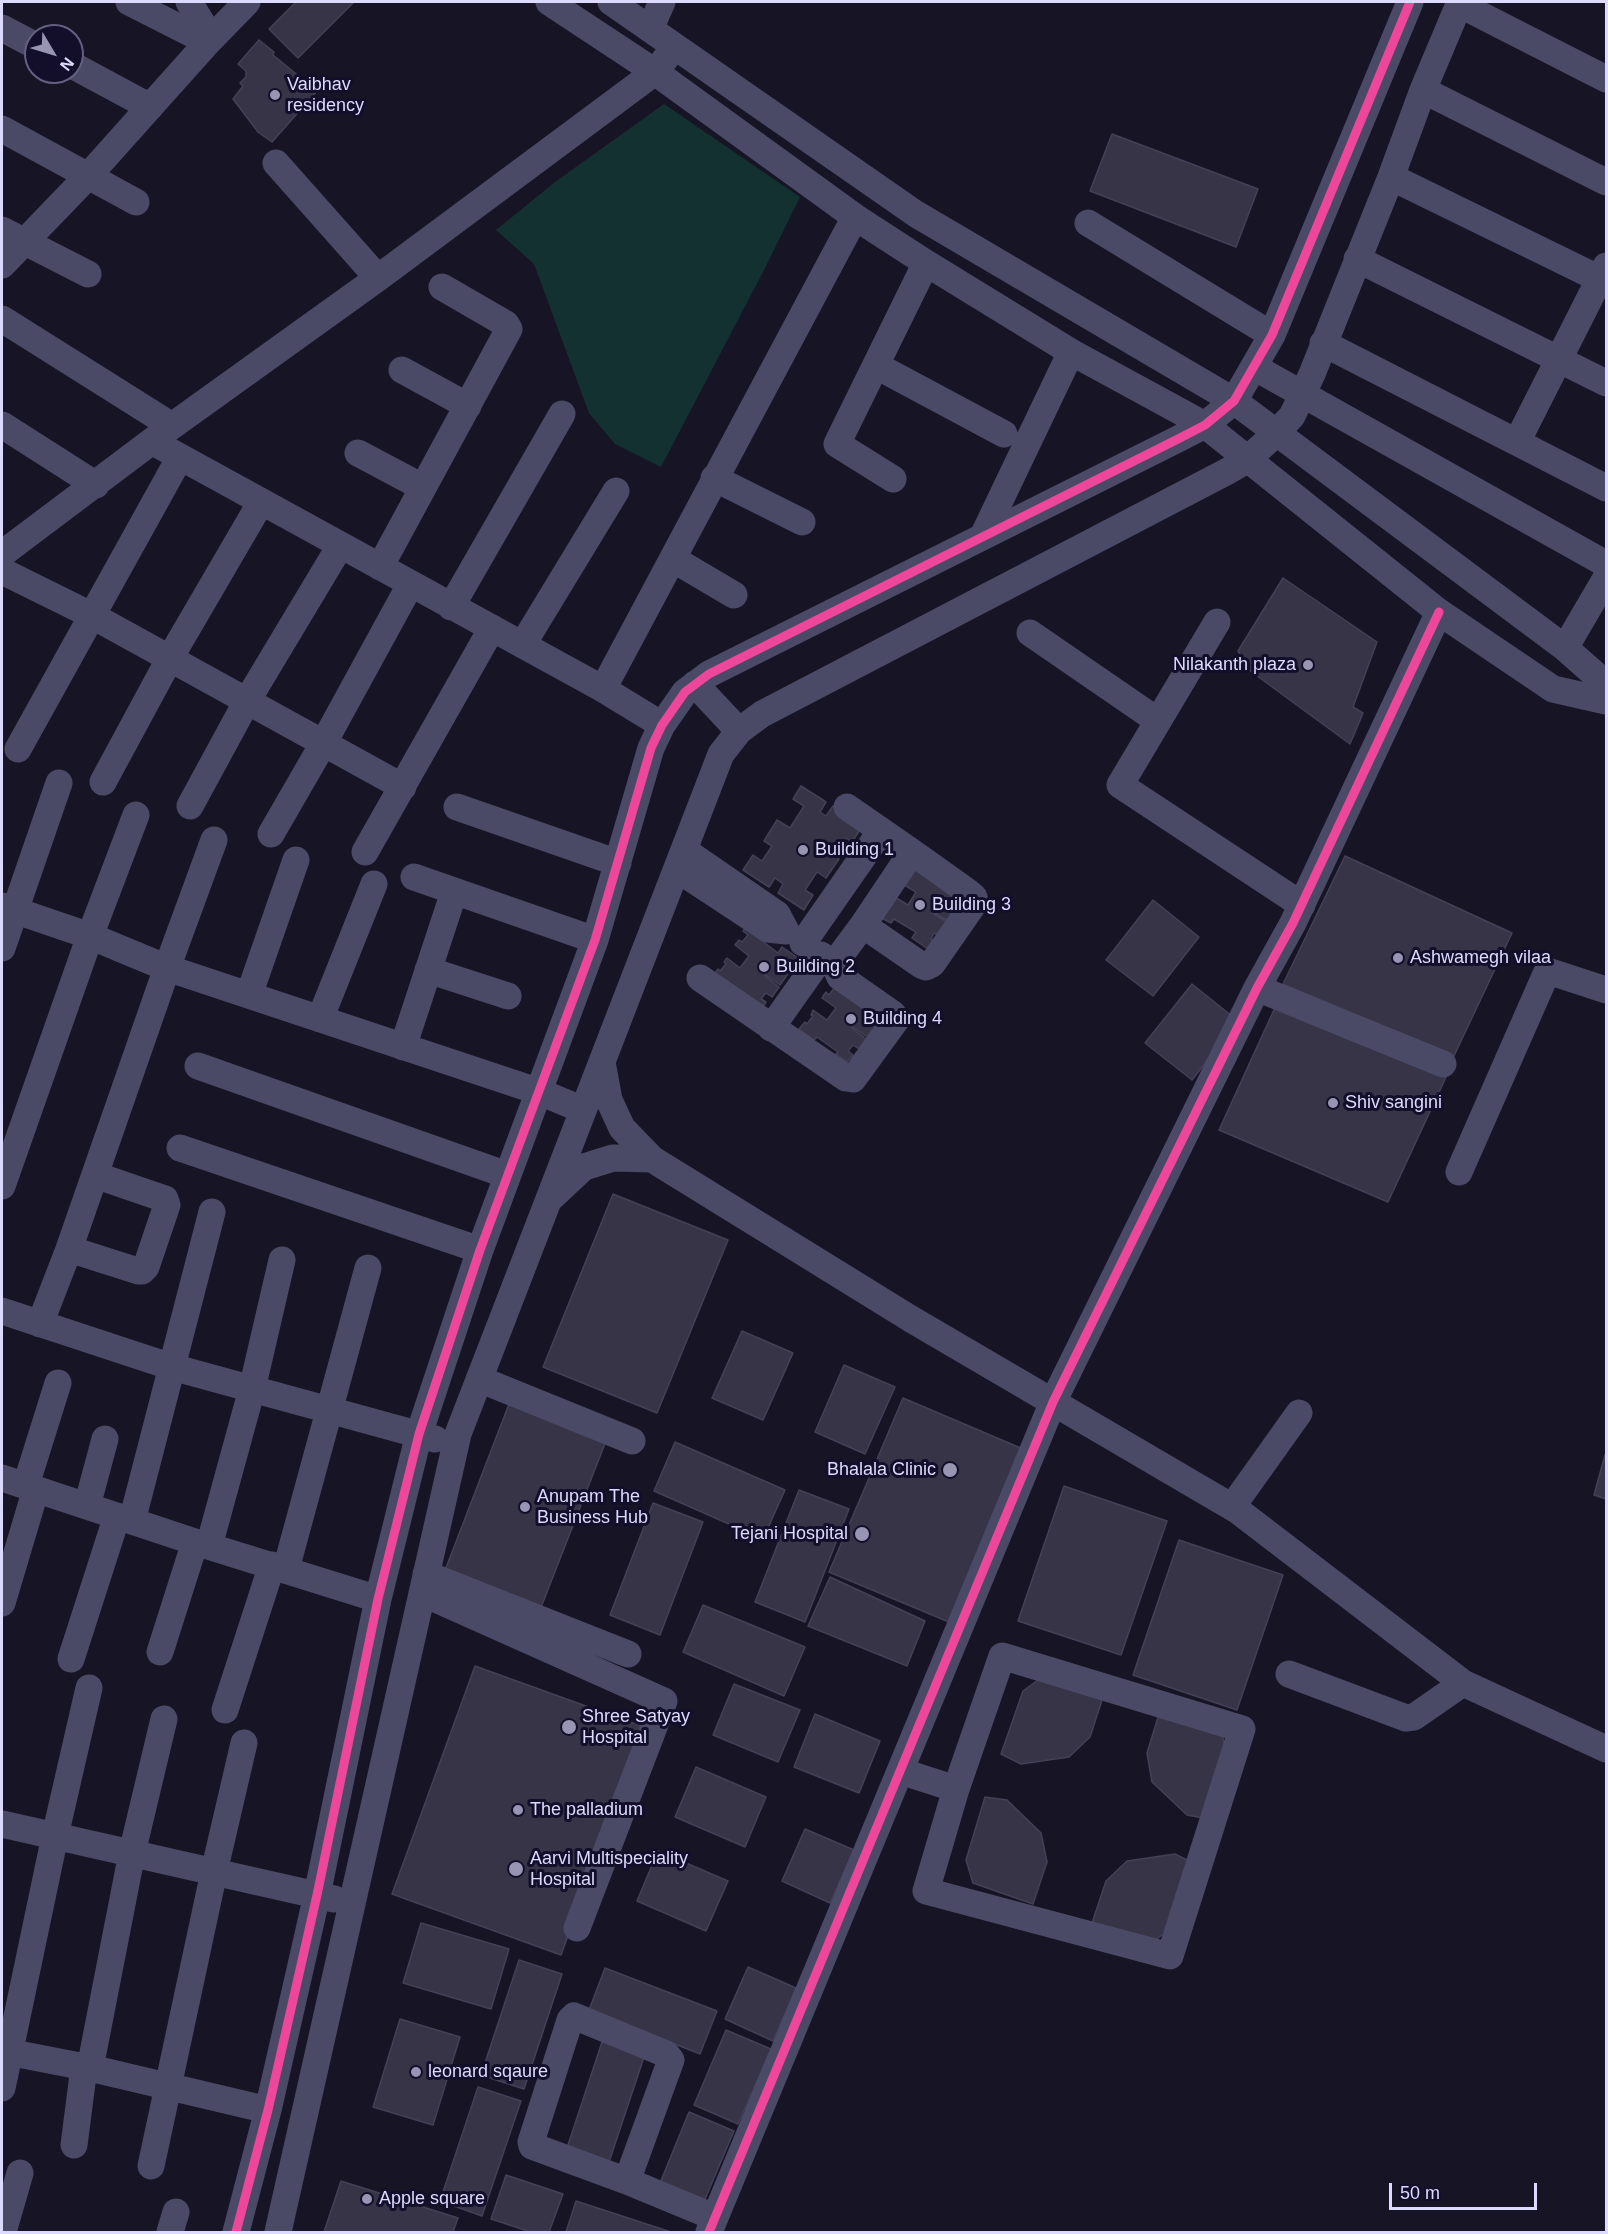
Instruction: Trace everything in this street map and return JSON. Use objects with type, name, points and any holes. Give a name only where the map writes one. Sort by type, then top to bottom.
[{"type":"street","points":[[129,2],[209,40]]},
{"type":"street","points":[[189,2],[209,40]]},
{"type":"street","points":[[2,265],[13,236],[89,175],[209,40],[247,2]]},
{"type":"street","points":[[549,2],[655,72],[855,217],[926,263],[1071,352],[1205,425],[1439,612],[1553,689],[1606,701]]},
{"type":"street","points":[[611,2],[916,214],[1234,401],[1565,648],[1606,684]]},
{"type":"street","points":[[650,29],[662,2]]},
{"type":"street","points":[[236,2232],[268,2110],[317,1895],[378,1599],[419,1434],[480,1250],[595,940],[651,748],[662,725],[685,692],[709,674],[1205,425],[1234,401],[1272,335],[1410,2]]},
{"type":"street","points":[[278,2232],[458,1434],[721,754],[739,731],[762,714],[1247,460],[1276,433],[1292,416],[1312,374],[1459,3],[1606,79]]},
{"type":"street","points":[[2,28],[24,40]]},
{"type":"street","points":[[403,787],[91,615],[5,561],[96,485],[163,434],[655,72],[674,46]]},
{"type":"street","points":[[84,72],[150,107]]},
{"type":"street","points":[[1423,90],[1606,182]]},
{"type":"street","points":[[2,129],[136,202]]},
{"type":"street","points":[[276,163],[378,278]]},
{"type":"street","points":[[1391,177],[1604,276],[1517,442]]},
{"type":"street","points":[[603,689],[855,217]]},
{"type":"street","points":[[1088,223],[1272,335]]},
{"type":"street","points":[[13,236],[88,274]]},
{"type":"street","points":[[1357,259],[1606,383]]},
{"type":"street","points":[[893,479],[837,444],[926,263]]},
{"type":"street","points":[[380,567],[509,329],[506,324],[442,287]]},
{"type":"street","points":[[2,319],[163,434],[180,457],[410,585],[523,644],[662,725]]},
{"type":"street","points":[[1323,343],[1606,488]]},
{"type":"street","points":[[983,536],[1071,352]]},
{"type":"street","points":[[877,366],[1004,434]]},
{"type":"street","points":[[1254,367],[1302,396],[1606,564]]},
{"type":"street","points":[[402,370],[468,406]]},
{"type":"street","points":[[451,606],[562,414]]},
{"type":"street","points":[[2,425],[96,485]]},
{"type":"street","points":[[358,453],[423,488]]},
{"type":"street","points":[[18,749],[180,457]]},
{"type":"street","points":[[714,478],[802,522]]},
{"type":"street","points":[[523,644],[616,491]]},
{"type":"street","points":[[103,782],[170,658],[261,502]]},
{"type":"street","points":[[190,807],[247,701],[340,546]]},
{"type":"street","points":[[673,559],[734,595]]},
{"type":"street","points":[[1565,648],[1606,578]]},
{"type":"street","points":[[271,834],[410,585]]},
{"type":"street","points":[[627,2181],[671,2060],[666,2054],[574,2016],[570,2019],[531,2144],[627,2181],[711,2225],[1053,1402],[1257,988],[1302,904],[1439,612]]},
{"type":"street","points":[[1217,622],[1120,785],[1302,904]]},
{"type":"street","points":[[365,852],[492,628]]},
{"type":"street","points":[[1030,633],[1158,721]]},
{"type":"street","points":[[695,684],[739,731]]},
{"type":"street","points":[[2,948],[8,908],[59,783]]},
{"type":"street","points":[[457,807],[618,863]]},
{"type":"street","points":[[847,807],[968,892],[974,897],[975,902],[932,964],[926,967],[862,925]]},
{"type":"street","points":[[2,1186],[90,936],[136,815]]},
{"type":"street","points":[[771,1028],[811,949],[881,831]]},
{"type":"street","points":[[40,1324],[69,1249],[214,840]]},
{"type":"street","points":[[811,949],[862,925],[912,852]]},
{"type":"street","points":[[680,859],[777,914],[840,976],[893,1014],[896,1020],[857,1076],[853,1079],[846,1078],[700,978]]},
{"type":"street","points":[[249,995],[296,860]]},
{"type":"street","points":[[414,877],[595,940]]},
{"type":"street","points":[[320,1018],[374,884]]},
{"type":"street","points":[[404,1047],[454,892]]},
{"type":"street","points":[[8,908],[90,936],[167,968],[540,1092],[583,1110]]},
{"type":"street","points":[[428,970],[508,996]]},
{"type":"street","points":[[1459,1172],[1546,974],[1551,972],[1606,990]]},
{"type":"street","points":[[1257,988],[1443,1064]]},
{"type":"street","points":[[602,1061],[609,1100],[622,1128],[652,1159],[911,1319],[1232,1507],[1463,1683],[1606,1749]]},
{"type":"street","points":[[198,1066],[507,1175]]},
{"type":"street","points":[[180,1148],[480,1250]]},
{"type":"street","points":[[548,1201],[584,1167],[613,1158],[652,1159]]},
{"type":"street","points":[[69,1249],[138,1271],[146,1267],[167,1202],[162,1197],[95,1175]]},
{"type":"street","points":[[71,1659],[125,1519],[172,1367],[212,1212]]},
{"type":"street","points":[[160,1652],[202,1544],[252,1389],[282,1260]]},
{"type":"street","points":[[225,1710],[279,1567],[329,1411],[368,1268]]},
{"type":"street","points":[[2,1311],[172,1367],[456,1445]]},
{"type":"street","points":[[479,1379],[632,1441]]},
{"type":"street","points":[[2,1603],[21,1484],[58,1383]]},
{"type":"street","points":[[1232,1507],[1299,1413]]},
{"type":"street","points":[[87,1506],[105,1438]]},
{"type":"street","points":[[21,1484],[378,1599]]},
{"type":"street","points":[[424,1583],[628,1654]]},
{"type":"street","points":[[424,1583],[664,1701],[577,1928]]},
{"type":"street","points":[[1002,1656],[1242,1730],[1170,1956],[926,1891],[956,1789],[1002,1656]]},
{"type":"street","points":[[1289,1674],[1407,1718],[1414,1717],[1463,1683]]},
{"type":"street","points":[[2,2088],[89,1688]]},
{"type":"street","points":[[74,2145],[87,2067],[132,1853],[164,1719]]},
{"type":"street","points":[[151,2166],[244,1743]]},
{"type":"street","points":[[900,1771],[956,1789]]},
{"type":"street","points":[[2,1824],[352,1904]]},
{"type":"street","points":[[8,2052],[87,2067],[268,2110]]},
{"type":"street","points":[[3,2232],[20,2174]]},
{"type":"green space","points":[[664,104],[800,197],[661,467],[615,444],[589,413],[534,264],[496,230],[555,182]]},
{"type":"building","name":"Vaibhav residency","points":[[296,2],[354,2],[298,58],[269,29]]},
{"type":"building","name":"Vaibhav residency","points":[[259,40],[274,52],[273,55],[317,91],[272,142],[258,132],[233,99],[243,86],[240,83],[246,77],[246,71],[238,64]]},
{"type":"building","points":[[1112,134],[1258,189],[1236,247],[1090,191]]},
{"type":"building","name":"Nilakanth plaza","points":[[1283,578],[1377,642],[1353,707],[1363,713],[1350,744],[1249,670],[1238,651]]},
{"type":"building","name":"Building 1","points":[[801,786],[826,802],[820,812],[826,816],[833,806],[863,825],[852,842],[846,838],[834,855],[839,859],[826,878],[817,872],[805,890],[813,895],[804,910],[778,893],[783,884],[775,878],[769,887],[743,870],[753,855],[762,861],[772,846],[764,841],[777,820],[790,828],[804,806],[793,799]]},
{"type":"building","name":"Ashwamegh vilaa","points":[[1345,856],[1512,933],[1453,1058],[1283,984]]},
{"type":"building","name":"Building 3","points":[[913,862],[962,894],[958,902],[953,899],[948,906],[954,910],[948,921],[932,911],[947,922],[938,935],[934,933],[931,939],[934,940],[928,949],[912,938],[916,932],[894,919],[891,923],[878,916],[893,896],[908,905],[916,892],[901,883]]},
{"type":"building","points":[[1153,900],[1199,937],[1153,996],[1106,960]]},
{"type":"building","name":"Building 2","points":[[748,924],[757,937],[778,953],[782,947],[798,958],[792,966],[789,964],[785,970],[789,972],[780,985],[765,976],[779,987],[772,997],[766,993],[761,999],[766,1002],[761,1010],[712,977],[726,964],[724,962],[727,958],[740,968],[749,956],[735,945],[739,940],[742,942],[748,935],[743,931]]},
{"type":"building","points":[[1192,984],[1238,1021],[1192,1080],[1145,1043]]},
{"type":"building","name":"Building 4","points":[[835,987],[876,1016],[872,1022],[876,1025],[867,1037],[852,1028],[866,1039],[859,1049],[853,1045],[848,1051],[853,1055],[847,1062],[836,1054],[838,1052],[817,1037],[814,1040],[799,1029],[813,1016],[811,1015],[813,1010],[827,1020],[836,1008],[822,998],[826,992],[829,995]]},
{"type":"building","name":"Shiv sangini","points":[[1278,1001],[1447,1075],[1388,1202],[1219,1130]]},
{"type":"building","points":[[613,1194],[728,1240],[657,1413],[543,1367]]},
{"type":"building","points":[[742,1331],[793,1353],[763,1420],[712,1398]]},
{"type":"building","points":[[844,1365],[895,1387],[865,1454],[815,1432]]},
{"type":"building","points":[[903,1398],[1023,1449],[949,1622],[829,1572]]},
{"type":"building","name":"Anupam The Business Hub","points":[[509,1404],[606,1441],[540,1610],[444,1573]]},
{"type":"building","points":[[675,1442],[785,1490],[763,1539],[654,1491]]},
{"type":"building","points":[[1606,1456],[1606,1499],[1594,1495]]},
{"type":"building","points":[[1064,1486],[1167,1521],[1121,1655],[1018,1621]]},
{"type":"building","points":[[799,1490],[849,1509],[805,1622],[755,1602]]},
{"type":"building","points":[[653,1503],[703,1522],[660,1635],[610,1615]]},
{"type":"building","points":[[1179,1540],[1283,1575],[1237,1710],[1133,1675]]},
{"type":"building","points":[[830,1577],[925,1621],[907,1666],[808,1626]]},
{"type":"building","points":[[703,1605],[805,1647],[784,1696],[683,1652]]},
{"type":"building","name":"The palladium","points":[[475,1666],[644,1727],[561,1955],[392,1894]]},
{"type":"building","points":[[1042,1677],[1104,1694],[1090,1737],[1069,1757],[1021,1764],[1001,1754],[1023,1691]]},
{"type":"building","points":[[734,1684],[800,1710],[778,1762],[713,1735]]},
{"type":"building","points":[[1160,1711],[1221,1732],[1228,1755],[1209,1819],[1187,1815],[1152,1782],[1147,1753]]},
{"type":"building","points":[[815,1714],[880,1741],[859,1793],[794,1767]]},
{"type":"building","points":[[696,1767],[766,1797],[745,1847],[675,1817]]},
{"type":"building","points":[[985,1797],[1007,1800],[1041,1833],[1047,1862],[1033,1904],[973,1883],[966,1860]]},
{"type":"building","points":[[805,1829],[854,1850],[830,1903],[782,1881]]},
{"type":"building","points":[[658,1851],[728,1881],[706,1931],[637,1901]]},
{"type":"building","points":[[1175,1854],[1195,1864],[1173,1927],[1154,1941],[1092,1923],[1106,1881],[1127,1861]]},
{"type":"building","name":"leonard sqaure","points":[[421,1923],[509,1949],[491,2009],[403,1983]]},
{"type":"building","points":[[519,1960],[562,1974],[524,2089],[481,2075]]},
{"type":"building","points":[[748,1967],[796,1988],[773,2041],[725,2019]]},
{"type":"building","points":[[605,1968],[717,2011],[700,2054],[589,2010]]},
{"type":"building","name":"leonard sqaure","points":[[400,2019],[460,2037],[433,2125],[373,2107]]},
{"type":"building","points":[[726,2030],[771,2049],[738,2124],[694,2105]]},
{"type":"building","points":[[603,2039],[645,2054],[607,2168],[565,2154]]},
{"type":"building","points":[[478,2087],[521,2101],[482,2216],[440,2201]]},
{"type":"building","points":[[689,2112],[734,2131],[702,2206],[658,2188]]},
{"type":"building","points":[[506,2175],[563,2194],[549,2232],[531,2232],[491,2219]]},
{"type":"building","name":"Apple square","points":[[341,2181],[458,2218],[453,2232],[324,2232]]},
{"type":"building","points":[[576,2201],[671,2232],[566,2232]]},
{"type":"cycle path","points":[[236,2232],[268,2110],[317,1895],[378,1599],[419,1434],[480,1250],[595,940],[651,748],[662,725],[685,692],[709,674],[1205,425],[1234,401],[1272,335],[1410,2]]},
{"type":"cycle path","points":[[709,2232],[1053,1402],[1257,988],[1293,923],[1439,612]]},
{"type":"place","name":"Vaibhav residency","points":[[275,95]]},
{"type":"place","name":"Nilakanth plaza","points":[[1308,665]]},
{"type":"place","name":"Building 1","points":[[803,850]]},
{"type":"place","name":"Building 3","points":[[920,905]]},
{"type":"place","name":"Ashwamegh vilaa","points":[[1398,958]]},
{"type":"place","name":"Building 2","points":[[764,967]]},
{"type":"place","name":"Building 4","points":[[851,1019]]},
{"type":"place","name":"Shiv sangini","points":[[1333,1103]]},
{"type":"place","name":"Bhalala Clinic","points":[[950,1470]]},
{"type":"place","name":"Anupam The Business Hub","points":[[525,1507]]},
{"type":"place","name":"Tejani Hospital","points":[[862,1534]]},
{"type":"place","name":"Shree Satyay Hospital","points":[[569,1727]]},
{"type":"place","name":"The palladium","points":[[518,1810]]},
{"type":"place","name":"Aarvi Multispeciality Hospital","points":[[516,1869]]},
{"type":"place","name":"leonard sqaure","points":[[416,2072]]},
{"type":"place","name":"Apple square","points":[[367,2199]]}]
